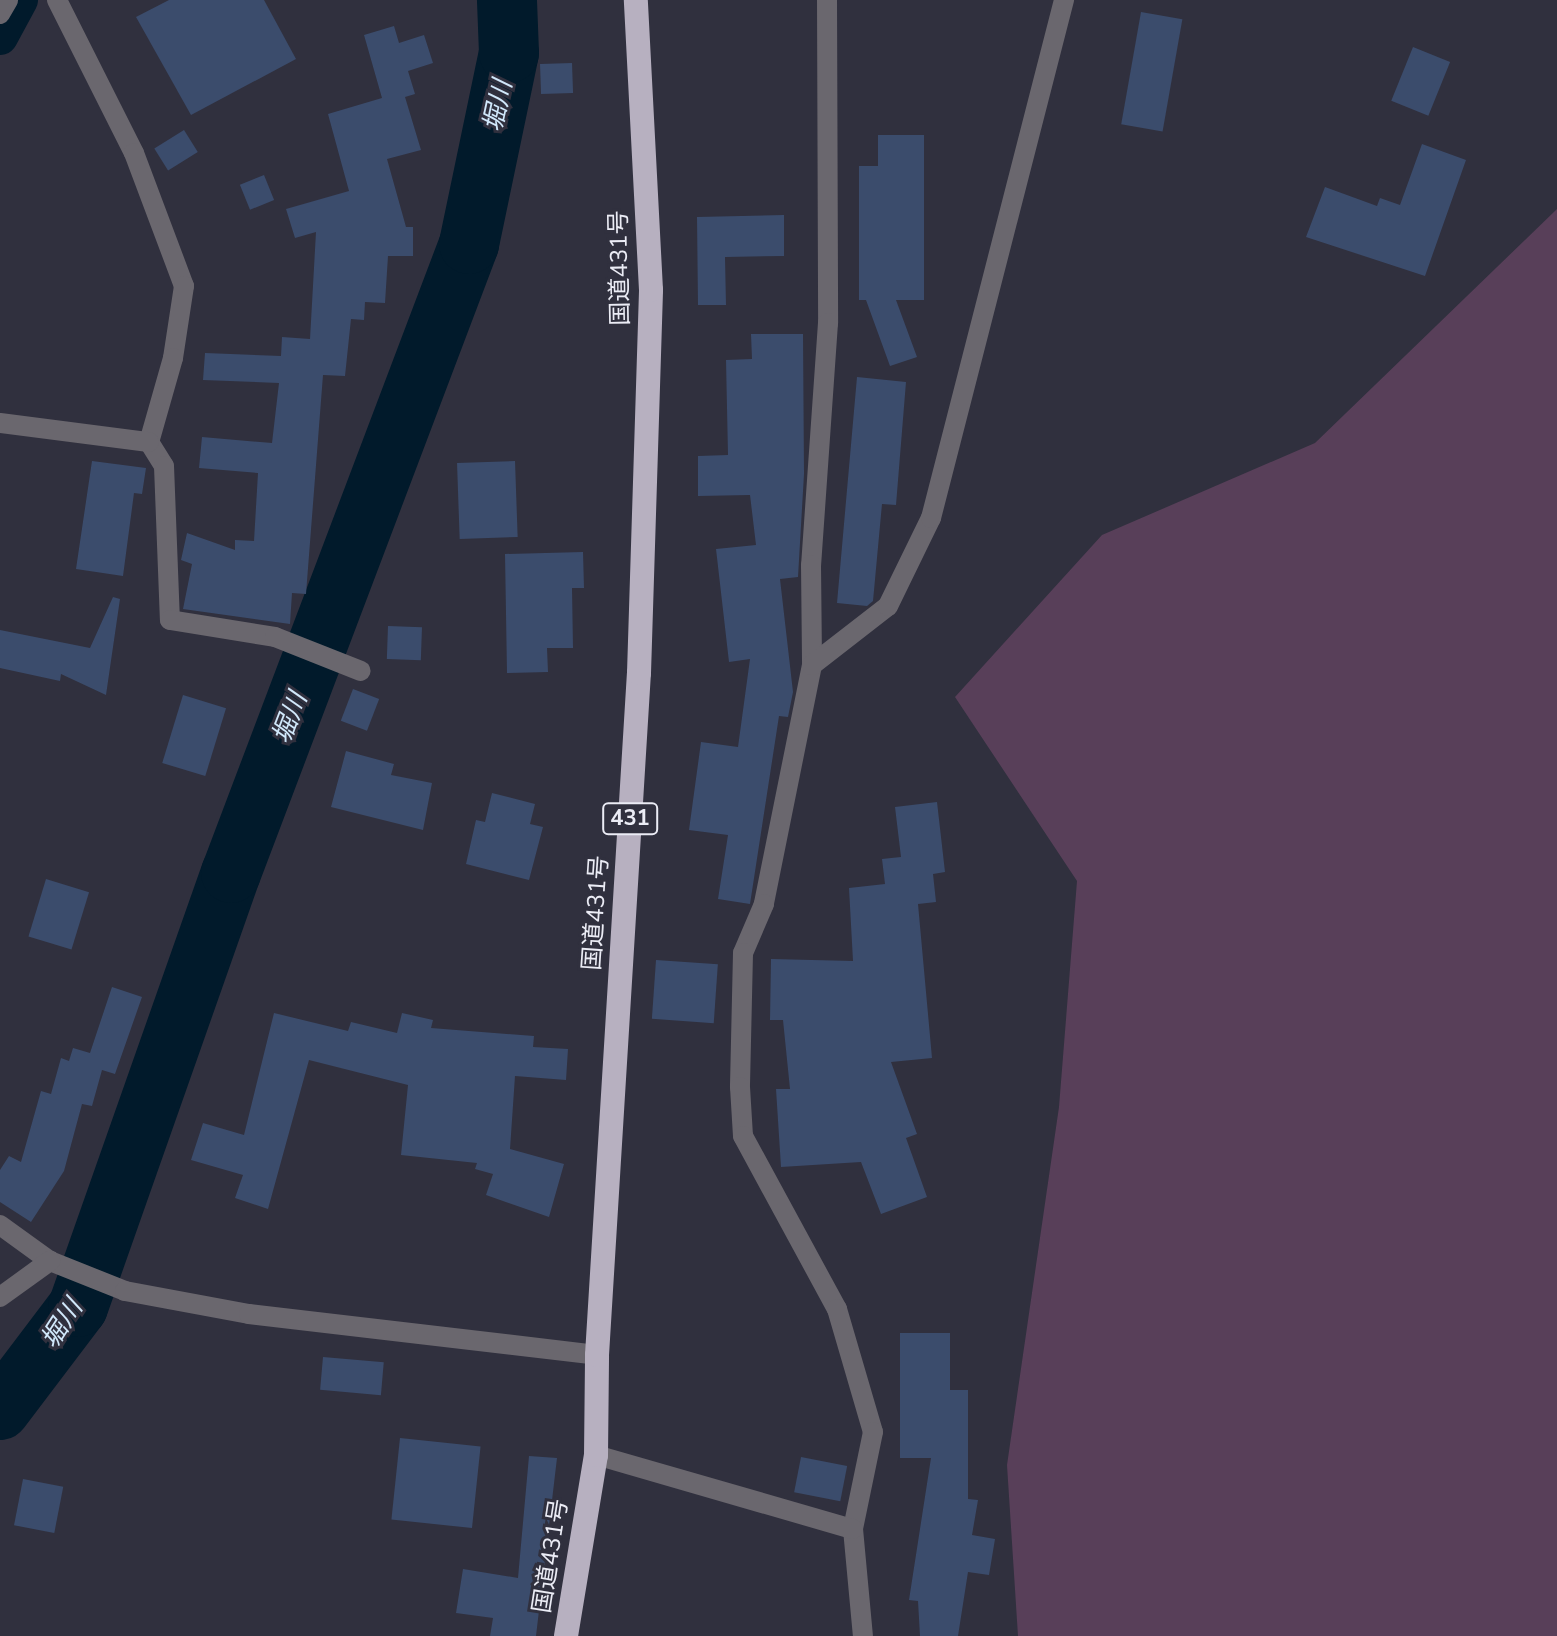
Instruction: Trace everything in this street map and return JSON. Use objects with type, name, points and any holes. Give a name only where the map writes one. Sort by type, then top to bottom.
[{"type":"highway","name":"国道431号","points":[[566,1636],[596,1455],[597,1355],[639,673],[650,306],[636,0]]},
{"type":"street","points":[[0,14],[8,0]]},
{"type":"street","points":[[57,0],[134,153],[184,286],[173,358],[149,442],[164,466],[170,620],[275,637],[361,671]]},
{"type":"street","points":[[827,0],[828,323],[811,565],[812,665],[772,873],[743,953],[740,1087],[743,1136],[837,1309],[873,1432],[853,1529],[863,1636]]},
{"type":"street","points":[[812,665],[888,606],[931,518],[1064,0]]},
{"type":"street","points":[[0,423],[149,442]]},
{"type":"street","points":[[0,1225],[53,1262],[125,1291],[249,1314],[597,1355]]},
{"type":"street","points":[[0,1297],[53,1262]]},
{"type":"street","points":[[596,1455],[853,1529]]},
{"type":"shaded area","points":[[1557,209],[1557,1636],[1018,1636],[1007,1465],[1059,1107],[1077,881],[955,697],[1102,535],[1315,443]]},
{"type":"building","points":[[169,0],[264,0],[296,59],[191,115],[136,17]]},
{"type":"building","points":[[1141,12],[1182,19],[1163,132],[1121,124]]},
{"type":"building","points":[[394,26],[399,43],[424,35],[433,63],[408,71],[415,94],[405,97],[421,150],[387,159],[406,227],[413,227],[413,256],[388,256],[385,303],[365,302],[364,320],[351,319],[345,376],[323,375],[306,594],[292,593],[290,624],[183,609],[192,564],[181,560],[187,533],[235,550],[235,540],[254,541],[258,473],[199,468],[202,437],[272,443],[279,383],[203,380],[205,353],[281,356],[282,337],[310,339],[316,232],[295,238],[286,209],[349,191],[328,114],[382,98],[364,35]]},
{"type":"building","points":[[1413,47],[1450,62],[1428,116],[1391,101]]},
{"type":"building","points":[[572,63],[573,93],[541,94],[540,64]]},
{"type":"building","points":[[184,130],[198,152],[168,171],[154,149]]},
{"type":"building","points":[[878,135],[924,135],[924,300],[896,300],[917,357],[890,366],[866,300],[859,300],[859,166],[878,166]]},
{"type":"building","points":[[1422,144],[1466,160],[1425,276],[1306,237],[1325,187],[1377,206],[1380,198],[1400,205]]},
{"type":"building","points":[[264,175],[274,200],[250,210],[240,185]]},
{"type":"building","points":[[784,215],[784,256],[725,257],[726,305],[698,305],[697,217]]},
{"type":"building","points":[[751,334],[803,334],[804,474],[798,577],[780,579],[793,692],[788,717],[779,716],[750,904],[718,899],[728,835],[689,830],[701,742],[738,747],[750,659],[729,662],[716,549],[756,545],[750,495],[698,496],[698,456],[728,455],[726,360],[752,359]]},
{"type":"building","points":[[857,377],[906,382],[896,505],[882,504],[873,601],[867,606],[837,603]]},
{"type":"building","points":[[92,461],[146,468],[142,494],[134,493],[123,576],[76,569]]},
{"type":"building","points":[[515,461],[518,537],[460,539],[457,463]]},
{"type":"building","points":[[583,552],[584,588],[572,588],[573,648],[547,648],[548,672],[507,673],[505,554]]},
{"type":"building","points":[[113,597],[120,599],[106,695],[61,674],[60,681],[0,668],[0,630],[90,648]]},
{"type":"building","points":[[388,626],[422,627],[421,660],[387,659]]},
{"type":"building","points":[[353,689],[379,699],[367,731],[341,721]]},
{"type":"building","points":[[183,695],[226,708],[205,776],[162,763]]},
{"type":"building","points":[[346,751],[394,764],[391,775],[432,783],[423,830],[331,807]]},
{"type":"building","points":[[492,793],[535,804],[530,824],[543,827],[529,880],[466,864],[476,820],[485,822]]},
{"type":"building","points":[[937,802],[945,872],[933,874],[936,902],[918,904],[932,1058],[891,1062],[917,1134],[906,1138],[927,1197],[881,1214],[861,1162],[781,1167],[776,1089],[790,1089],[783,1020],[770,1020],[771,959],[853,961],[849,888],[885,884],[882,859],[901,857],[895,807]]},
{"type":"building","points":[[46,879],[89,892],[71,950],[28,936]]},
{"type":"building","points":[[656,960],[718,964],[714,1023],[652,1019]]},
{"type":"building","points":[[112,987],[142,997],[115,1074],[102,1070],[92,1106],[82,1104],[64,1171],[31,1222],[0,1202],[0,1170],[9,1156],[21,1162],[41,1091],[51,1094],[61,1058],[69,1061],[73,1048],[90,1053]]},
{"type":"building","points":[[274,1013],[348,1031],[351,1022],[397,1033],[402,1013],[433,1020],[431,1028],[534,1036],[533,1047],[568,1049],[566,1080],[515,1076],[510,1149],[564,1164],[549,1217],[486,1195],[493,1174],[475,1169],[477,1163],[401,1155],[408,1085],[309,1060],[268,1209],[235,1198],[243,1175],[191,1160],[203,1123],[244,1135]]},
{"type":"building","points":[[900,1333],[950,1333],[950,1390],[968,1390],[968,1499],[978,1500],[972,1535],[995,1539],[989,1575],[968,1572],[958,1636],[920,1636],[918,1601],[909,1600],[931,1458],[900,1458]]},
{"type":"building","points":[[323,1357],[384,1362],[381,1395],[320,1390]]},
{"type":"building","points":[[400,1438],[481,1446],[472,1528],[391,1520]]},
{"type":"building","points":[[529,1456],[557,1458],[536,1636],[490,1636],[493,1618],[456,1613],[463,1569],[518,1578]]},
{"type":"building","points":[[801,1457],[847,1466],[840,1501],[794,1492]]},
{"type":"building","points":[[23,1479],[63,1487],[54,1533],[14,1525]]},
{"type":"waterway","points":[[0,37],[20,0]]},
{"type":"waterway","name":"堀川","points":[[0,1410],[78,1307],[231,873],[469,244],[509,53],[507,0]]}]
